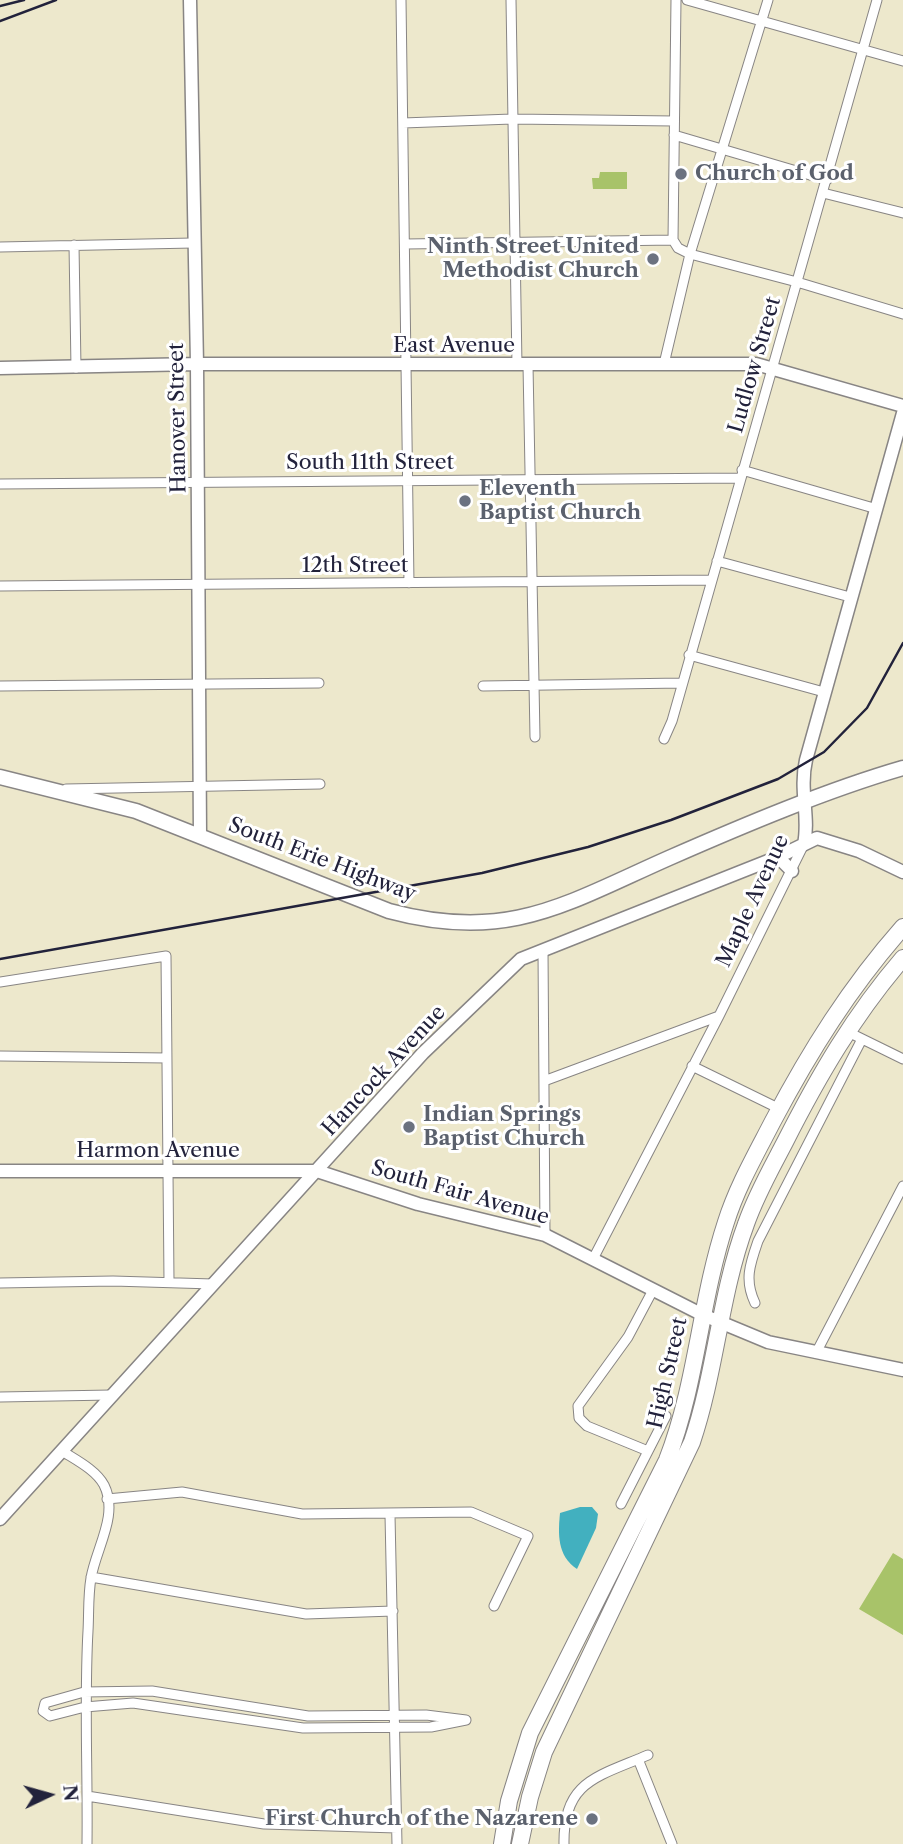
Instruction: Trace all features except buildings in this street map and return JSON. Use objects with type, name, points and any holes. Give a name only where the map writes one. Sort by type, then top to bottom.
[{"type":"highway","name":"High Street","points":[[502,1844],[509,1801],[530,1733],[675,1440],[692,1381],[703,1315],[726,1221],[779,1109],[830,1019],[873,961],[903,927]]},
{"type":"highway","name":"High Street","points":[[520,1844],[530,1797],[544,1752],[692,1442],[745,1224],[815,1083],[846,1031],[903,958]]},
{"type":"main road","name":"South Erie Highway","points":[[0,776],[136,811],[389,911],[430,921],[488,922],[528,916],[569,905],[668,858],[803,804],[903,768]]},
{"type":"street","name":"Hanover Street","points":[[190,0],[197,364],[200,835]]},
{"type":"street","points":[[401,0],[409,583]]},
{"type":"street","points":[[511,0],[515,243],[530,480],[535,737]]},
{"type":"street","points":[[676,0],[673,240],[678,248],[690,254],[903,314]]},
{"type":"street","points":[[687,0],[903,61]]},
{"type":"street","points":[[664,364],[690,254],[768,0]]},
{"type":"street","name":"Ludlow Street","points":[[664,739],[877,0]]},
{"type":"street","points":[[403,123],[512,119],[674,121]]},
{"type":"street","points":[[674,135],[827,180]]},
{"type":"street","points":[[823,193],[903,213]]},
{"type":"street","points":[[406,244],[673,240]]},
{"type":"street","points":[[0,247],[193,243]]},
{"type":"street","points":[[74,245],[76,368]]},
{"type":"street","name":"East Avenue","points":[[0,368],[197,364],[756,364],[903,406]]},
{"type":"street","name":"Maple Avenue","points":[[593,1259],[719,1016],[804,844],[804,766],[903,413]]},
{"type":"street","name":"South 11th Street","points":[[0,484],[198,480],[530,480],[741,474],[877,509]]},
{"type":"street","points":[[717,561],[850,597]]},
{"type":"street","name":"12th Street","points":[[0,586],[711,580]]},
{"type":"street","points":[[689,655],[824,692]]},
{"type":"street","points":[[0,685],[319,683]]},
{"type":"street","points":[[483,686],[682,683]]},
{"type":"street","points":[[58,789],[320,784]]},
{"type":"street","name":"Hancock Avenue","points":[[0,1519],[423,1053],[521,959],[778,857],[814,838],[824,838],[903,872]]},
{"type":"street","points":[[778,857],[792,871]]},
{"type":"street","points":[[543,950],[545,1235]]},
{"type":"street","points":[[0,982],[166,956],[169,1281]]},
{"type":"street","points":[[544,1080],[719,1016]]},
{"type":"street","points":[[846,1031],[903,1059]]},
{"type":"street","points":[[755,1303],[748,1289],[748,1267],[758,1241],[862,1039]]},
{"type":"street","points":[[0,1056],[167,1058]]},
{"type":"street","points":[[692,1066],[779,1109]]},
{"type":"street","name":"Harmon Avenue","points":[[0,1171],[317,1171]]},
{"type":"street","name":"South Fair Avenue","points":[[317,1171],[426,1206],[545,1235],[703,1315],[779,1346],[903,1370]]},
{"type":"street","points":[[816,1353],[903,1186]]},
{"type":"street","points":[[0,1283],[169,1281],[213,1284]]},
{"type":"street","points":[[648,1451],[587,1426],[579,1418],[578,1406],[628,1337],[653,1290]]},
{"type":"street","points":[[0,1396],[111,1395]]},
{"type":"street","points":[[621,1504],[666,1416]]},
{"type":"street","points":[[62,1451],[90,1470],[104,1484],[107,1499],[107,1527],[91,1577],[84,1692],[87,1844]]},
{"type":"street","points":[[107,1499],[182,1492],[302,1514],[471,1512],[528,1536],[494,1606]]},
{"type":"street","points":[[390,1514],[397,1844]]},
{"type":"street","points":[[91,1577],[306,1614],[393,1611]]},
{"type":"street","points":[[152,1691],[277,1713],[396,1717],[426,1715],[467,1720],[430,1727],[282,1726],[145,1704],[85,1707],[50,1716],[43,1711],[45,1703],[84,1692],[152,1691]]},
{"type":"street","points":[[564,1844],[564,1819],[569,1802],[581,1787],[643,1757],[672,1844]]},
{"type":"street","points":[[87,1796],[264,1824],[397,1828]]},
{"type":"green space","points":[[600,172],[627,172],[627,189],[593,189],[592,178],[599,178]]},
{"type":"green space","points":[[893,1553],[903,1559],[903,1635],[859,1609]]},
{"type":"water","points":[[580,1507],[592,1507],[598,1514],[596,1528],[577,1569],[570,1564],[562,1551],[559,1521],[560,1513]]},
{"type":"railway","points":[[0,6],[24,0]]},
{"type":"railway","points":[[0,21],[56,0]]},
{"type":"railway","points":[[0,959],[482,873],[588,847],[671,820],[778,779],[824,752],[867,708],[903,643]]},
{"type":"place","name":"Church of God","points":[[681,174]]},
{"type":"place","name":"Ninth Street United Methodist Church","points":[[653,259]]},
{"type":"place","name":"Eleventh Baptist Church","points":[[465,501]]},
{"type":"place","name":"Indian Springs Baptist Church","points":[[409,1127]]},
{"type":"place","name":"First Church of the Nazarene","points":[[592,1819]]}]
